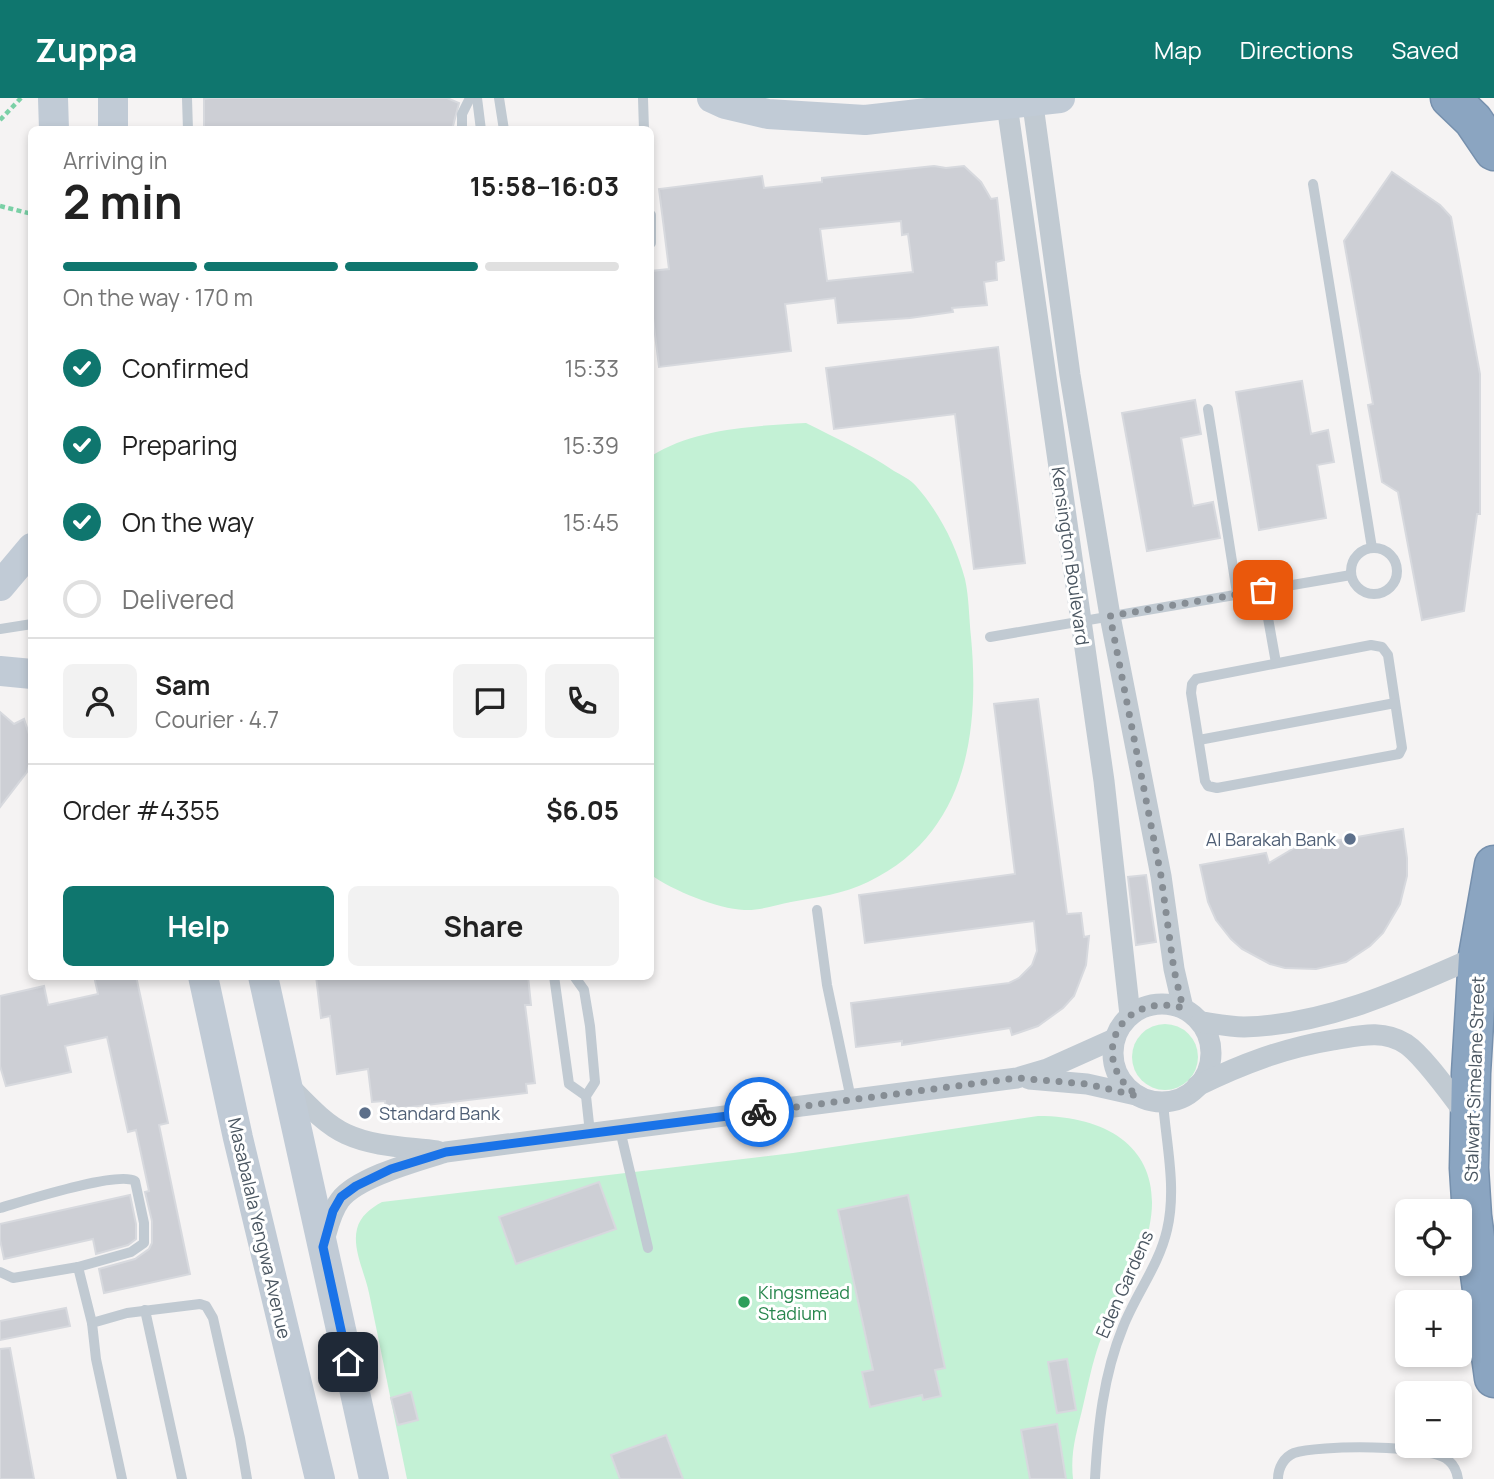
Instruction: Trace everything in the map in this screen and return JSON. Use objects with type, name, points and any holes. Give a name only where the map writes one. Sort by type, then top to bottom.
[{"type":"highway","points":[[1450,98],[1473,120],[1494,151]]},
{"type":"highway","name":"Stalwart Simelane Street","points":[[1494,864],[1480,973],[1469,1168],[1472,1216],[1494,1378]]},
{"type":"main road","points":[[53,98],[54,126]]},
{"type":"main road","points":[[113,98],[113,126]]},
{"type":"main road","points":[[712,98],[725,104],[768,114],[865,120],[1027,100]]},
{"type":"main road","points":[[0,586],[28,553]]},
{"type":"main road","name":"Masabalala Yengwa Avenue","points":[[204,980],[241,1151],[320,1479]]},
{"type":"main road","points":[[264,980],[374,1479]]},
{"type":"street","name":"Kensington Boulevard","points":[[1027,100],[1110,616],[1161,876],[1174,970],[1183,1008]]},
{"type":"street","name":"Kensington Boulevard","points":[[1027,100],[1079,621],[1114,860],[1130,1015]]},
{"type":"street","points":[[1201,1022],[1241,1027],[1289,1023],[1480,973]]},
{"type":"street","points":[[1138,1096],[1119,1078],[1112,1052],[1114,1039],[1120,1026],[1130,1015],[1155,1004],[1183,1008],[1201,1022],[1209,1039],[1211,1052],[1205,1076],[1198,1086]]},
{"type":"street","points":[[1017,1078],[1087,1084],[1163,1102],[1175,1100],[1230,1070],[1296,1046],[1380,1034],[1394,1037],[1408,1045],[1470,1118]]},
{"type":"street","points":[[323,1247],[333,1211],[341,1197],[356,1186],[391,1169],[446,1152],[1017,1078],[1047,1069],[1114,1039]]},
{"type":"street","points":[[288,1085],[330,1124],[346,1134],[376,1144],[446,1152]]},
{"type":"lane","points":[[187,98],[188,126]]},
{"type":"lane","points":[[461,126],[462,114],[470,98]]},
{"type":"lane","points":[[477,98],[480,126]]},
{"type":"lane","points":[[499,98],[503,126]]},
{"type":"lane","points":[[643,98],[644,126]]},
{"type":"lane","points":[[1313,184],[1372,548]]},
{"type":"lane","points":[[1208,410],[1237,593]]},
{"type":"lane","points":[[1372,548],[1381,549],[1395,560],[1398,569],[1392,586],[1377,594],[1359,589],[1351,575],[1356,556],[1363,550],[1372,548]]},
{"type":"lane","points":[[990,637],[1351,575]]},
{"type":"lane","points":[[1263,590],[1276,663]]},
{"type":"lane","points":[[0,629],[28,625]]},
{"type":"lane","points":[[1371,645],[1382,647],[1388,656],[1402,748],[1399,754],[1213,788],[1209,786],[1205,781],[1191,693],[1192,684],[1196,679],[1276,663],[1371,645]]},
{"type":"lane","points":[[1199,740],[1395,703]]},
{"type":"lane","points":[[817,910],[827,985],[851,1099]]},
{"type":"lane","points":[[555,980],[569,1084],[586,1096]]},
{"type":"lane","points":[[576,980],[584,990],[590,1026],[595,1082],[586,1096],[590,1133]]},
{"type":"lane","name":"Eden Gardens","points":[[1094,1479],[1098,1422],[1109,1366],[1124,1325],[1156,1263],[1168,1228],[1171,1195],[1163,1102]]},
{"type":"lane","points":[[620,1130],[648,1248]]},
{"type":"lane","points":[[0,1208],[100,1182],[126,1178],[135,1181],[144,1223],[144,1243],[131,1252],[78,1267],[13,1278],[0,1272]]},
{"type":"lane","points":[[78,1267],[92,1322],[96,1359],[122,1479]]},
{"type":"lane","points":[[92,1322],[145,1310],[200,1304],[211,1311],[247,1479]]},
{"type":"lane","points":[[145,1310],[182,1479]]},
{"type":"lane","points":[[1278,1479],[1278,1471],[1284,1460],[1292,1454],[1307,1450],[1378,1448],[1435,1453],[1448,1459],[1458,1479]]},
{"type":"path","points":[[0,120],[21,98]]},
{"type":"path","points":[[0,206],[28,213]]},
{"type":"green space","points":[[806,423],[862,451],[916,486],[952,541],[965,579],[973,673],[968,745],[960,778],[946,809],[927,838],[901,862],[859,886],[750,910],[733,909],[696,898],[654,877],[654,454],[687,439],[746,427]]},
{"type":"green space","points":[[1165,1024],[1178,1026],[1188,1034],[1196,1044],[1196,1070],[1188,1080],[1178,1088],[1165,1090],[1152,1088],[1142,1080],[1134,1070],[1132,1057],[1134,1044],[1142,1034],[1152,1026]]},
{"type":"green space","name":"Kingsmead Stadium","points":[[1038,1116],[1070,1118],[1097,1126],[1119,1137],[1136,1153],[1147,1173],[1152,1197],[1150,1225],[1140,1257],[1103,1333],[1094,1359],[1072,1459],[1073,1479],[407,1479],[369,1293],[356,1245],[357,1229],[361,1220],[378,1204],[793,1153]]},
{"type":"building","points":[[447,98],[459,103],[453,126],[204,126],[204,99]]},
{"type":"building","points":[[934,166],[964,166],[981,182],[991,199],[997,198],[1004,260],[996,262],[997,280],[984,282],[987,305],[952,308],[953,312],[910,318],[838,323],[835,298],[785,304],[791,351],[659,367],[654,326],[654,271],[669,269],[659,189],[762,176],[764,188],[822,182],[822,178]],"holes":[[[901,221],[902,235],[908,234],[913,272],[827,281],[820,229]]]},
{"type":"building","points":[[1392,172],[1440,205],[1451,217],[1480,374],[1480,514],[1477,514],[1464,611],[1422,620],[1398,492],[1382,482],[1368,405],[1373,404],[1344,241]]},
{"type":"building","points":[[998,347],[1025,563],[974,569],[955,414],[834,429],[826,368]]},
{"type":"building","points":[[1302,381],[1311,434],[1328,430],[1334,462],[1317,465],[1326,518],[1259,530],[1236,392]]},
{"type":"building","points":[[1195,400],[1201,434],[1181,438],[1193,506],[1213,502],[1220,538],[1147,551],[1122,413]]},
{"type":"building","points":[[1038,699],[1067,914],[1081,913],[1084,937],[1089,936],[1086,965],[1074,996],[1063,1008],[1038,1026],[1012,1035],[1010,1028],[902,1045],[902,1041],[856,1047],[851,1003],[1009,983],[1019,978],[1032,965],[1037,951],[1034,921],[865,943],[859,895],[1015,874],[994,704]]},
{"type":"building","points":[[0,712],[14,724],[24,719],[28,731],[28,769],[0,807]]},
{"type":"building","points":[[1403,829],[1407,876],[1400,904],[1383,933],[1370,946],[1346,962],[1316,969],[1285,968],[1270,964],[1242,949],[1231,939],[1216,920],[1208,902],[1200,865],[1266,853],[1269,863],[1296,847],[1309,845],[1336,848],[1334,841]]},
{"type":"building","points":[[1146,875],[1156,942],[1136,945],[1128,877]]},
{"type":"building","points":[[95,980],[137,980],[168,1123],[159,1125],[190,1274],[104,1293],[99,1269],[135,1259],[149,1249],[152,1243],[152,1221],[145,1192],[149,1191],[136,1130],[128,1132],[107,1037],[65,1046],[71,1072],[6,1086],[0,1066],[0,996],[44,986],[48,1005],[98,994]]},
{"type":"building","points":[[316,980],[528,980],[531,1005],[525,1005],[535,1083],[526,1084],[527,1093],[386,1110],[385,1101],[372,1102],[368,1069],[337,1074],[330,1016],[321,1018]]},
{"type":"building","points":[[599,1182],[616,1229],[516,1264],[499,1217]]},
{"type":"building","points":[[130,1195],[136,1239],[128,1245],[96,1254],[93,1239],[4,1259],[0,1224]]},
{"type":"building","points":[[908,1195],[945,1368],[935,1370],[941,1396],[923,1400],[922,1395],[870,1407],[862,1372],[873,1370],[838,1210]]},
{"type":"building","points":[[66,1308],[70,1326],[0,1340],[0,1321]]},
{"type":"building","points":[[10,1348],[34,1479],[0,1479],[0,1349]]},
{"type":"building","points":[[1067,1359],[1076,1410],[1057,1413],[1048,1362]]},
{"type":"building","points":[[411,1392],[418,1420],[398,1425],[391,1398]]},
{"type":"building","points":[[1057,1424],[1066,1479],[1030,1479],[1021,1430]]},
{"type":"building","points":[[666,1435],[683,1479],[620,1479],[611,1455]]},
{"type":"way so far","points":[[759,1112],[1017,1078],[1087,1084],[1138,1096],[1119,1078],[1114,1065],[1114,1039],[1120,1026],[1130,1015],[1155,1004],[1183,1008],[1174,970],[1161,876],[1110,616],[1263,590]]},
{"type":"place","name":"Al Barakah Bank","points":[[1350,839]]},
{"type":"place","name":"Standard Bank","points":[[365,1113]]},
{"type":"place","name":"Kingsmead Stadium","points":[[744,1302]]},
{"type":"route","points":[[348,1362],[323,1247],[333,1211],[341,1197],[356,1186],[391,1169],[446,1152],[759,1112]]}]
